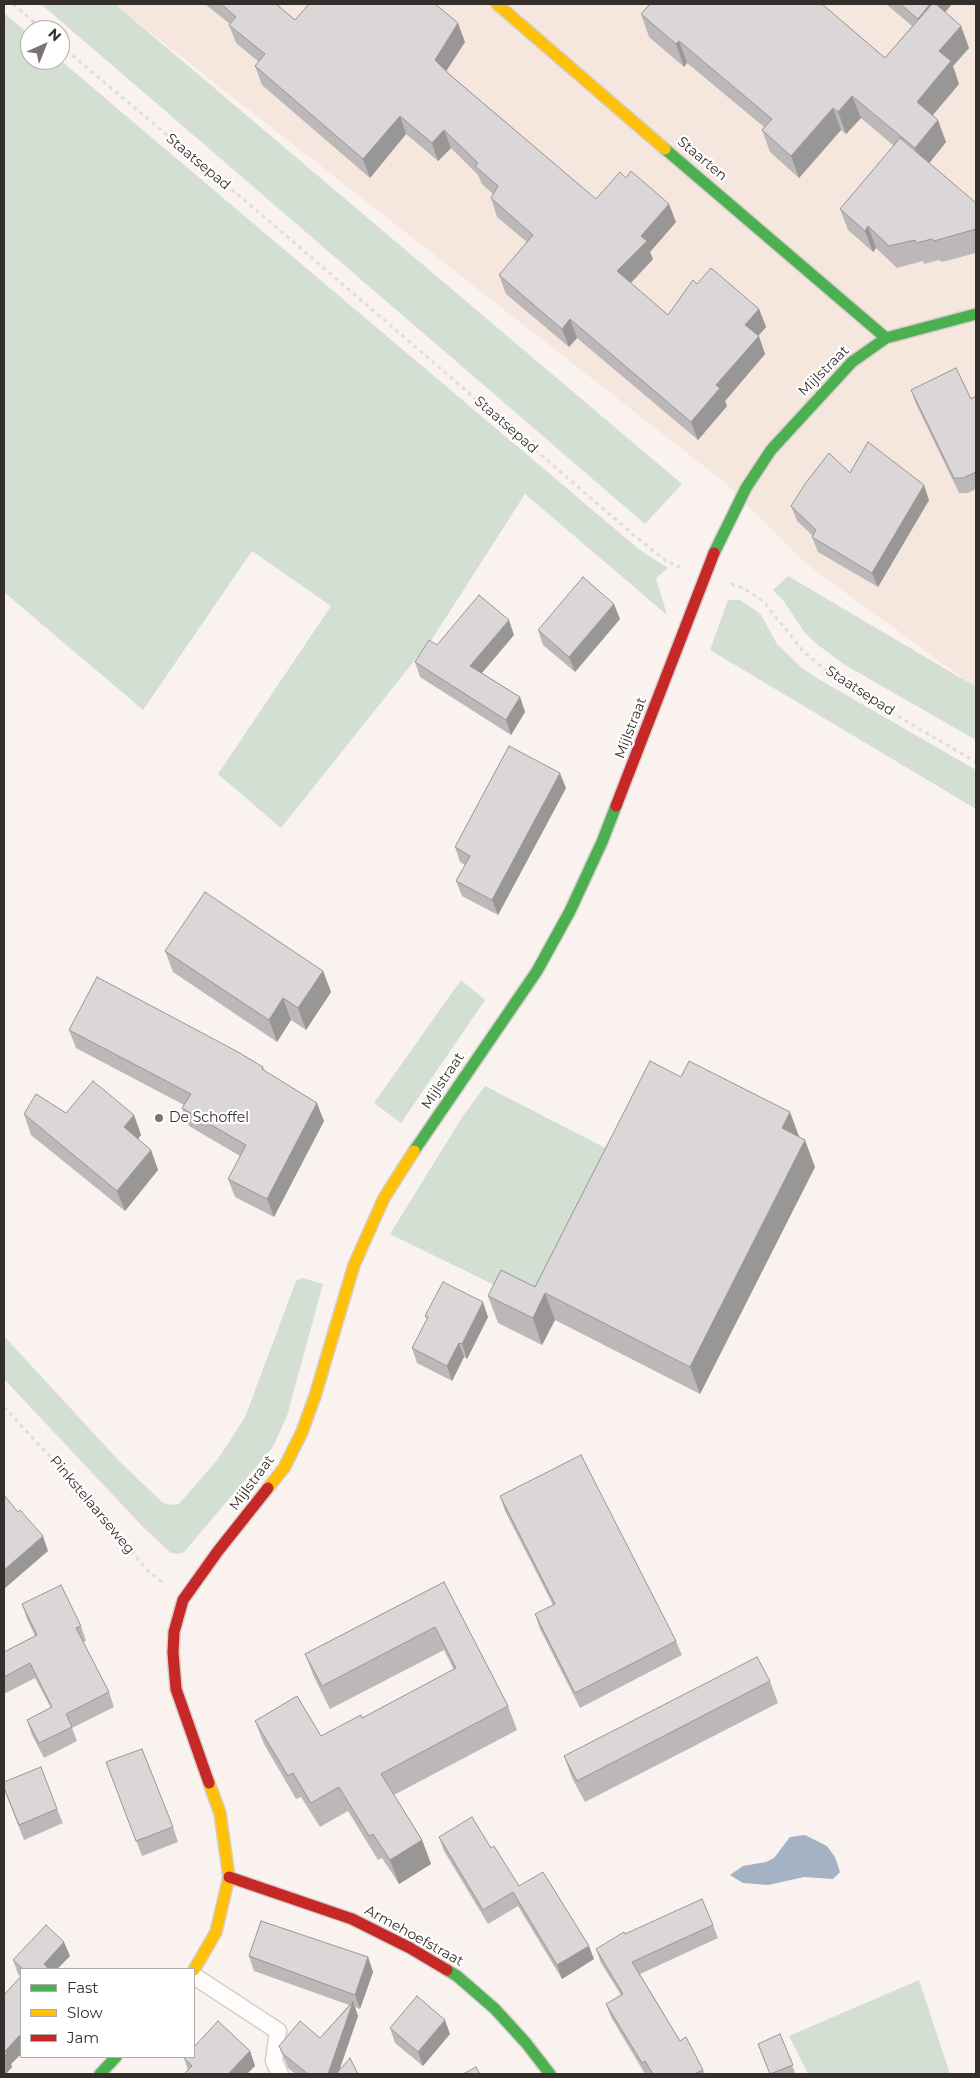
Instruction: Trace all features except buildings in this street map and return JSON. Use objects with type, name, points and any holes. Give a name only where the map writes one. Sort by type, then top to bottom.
[{"type":"street","name":"Staarten","points":[[497,4],[886,338]]},
{"type":"street","name":"Mijlstraat","points":[[195,1968],[216,1932],[230,1877],[220,1813],[176,1689],[173,1653],[174,1632],[184,1600],[218,1551],[284,1468],[302,1432],[315,1396],[354,1266],[384,1198],[422,1138],[537,971],[570,911],[602,842],[715,551],[746,488],[770,450],[852,362],[886,338],[976,314]]},
{"type":"street","name":"Armehoefstraat","points":[[230,1877],[352,1919],[410,1948],[457,1976],[495,2009],[526,2043],[550,2074]]},
{"type":"street","points":[[100,2074],[115,2058]]},
{"type":"lane","points":[[195,1977],[278,2031],[274,2061],[280,2074]]},
{"type":"path","points":[[13,4],[31,20]]},
{"type":"path","name":"Staatsepad","points":[[70,53],[268,220],[666,561],[706,577],[743,588],[763,601],[803,651],[841,683],[976,762]]},
{"type":"path","name":"Pinkstelaarseweg","points":[[4,1407],[96,1506],[147,1570],[184,1600]]},
{"type":"shaded area","points":[[114,4],[976,4],[976,688],[805,563],[724,482]]},
{"type":"green space","points":[[41,4],[115,4],[682,484],[645,524],[70,29],[70,20],[60,20]]},
{"type":"green space","points":[[4,13],[20,27],[20,70],[70,70],[70,68],[641,551],[668,568],[656,578],[667,615],[525,494],[434,636],[281,828],[218,774],[331,606],[252,551],[143,710],[4,592]]},
{"type":"green space","points":[[788,576],[976,687],[976,740],[845,665],[818,645],[805,633],[783,600],[773,590]]},
{"type":"green space","points":[[728,600],[740,600],[761,615],[777,644],[801,667],[815,677],[976,770],[976,809],[710,650]]},
{"type":"green space","points":[[461,980],[485,1000],[401,1123],[374,1103]]},
{"type":"green space","points":[[485,1086],[652,1172],[576,1325],[390,1234],[463,1116]]},
{"type":"green space","points":[[302,1278],[323,1284],[287,1416],[273,1447],[184,1552],[171,1553],[143,1527],[4,1379],[4,1336],[121,1463],[163,1503],[179,1504],[218,1459],[245,1417],[296,1281]]},
{"type":"green space","points":[[919,1980],[950,2074],[808,2074],[789,2036]]},
{"type":"water","points":[[805,1835],[827,1846],[835,1857],[840,1872],[833,1879],[804,1877],[768,1885],[743,1883],[730,1875],[743,1866],[766,1862],[774,1858],[790,1837]]},
{"type":"traffic: fast","points":[[665,149],[886,338]]},
{"type":"traffic: fast","points":[[714,553],[746,488],[771,450],[852,362],[886,338],[976,314]]},
{"type":"traffic: fast","points":[[414,1151],[537,971],[570,911],[602,842],[616,806]]},
{"type":"traffic: fast","points":[[447,1970],[457,1976],[495,2009],[526,2043],[550,2074]]},
{"type":"traffic: fast","points":[[100,2074],[115,2058]]},
{"type":"traffic: slow","points":[[497,4],[665,149]]},
{"type":"traffic: slow","points":[[268,1488],[284,1468],[302,1432],[315,1396],[354,1265],[384,1198],[414,1151]]},
{"type":"traffic: slow","points":[[195,1968],[216,1932],[229,1877],[220,1813],[209,1783]]},
{"type":"traffic: jam","points":[[616,806],[714,553]]},
{"type":"traffic: jam","points":[[209,1783],[176,1689],[173,1653],[174,1632],[183,1600],[218,1551],[268,1488]]},
{"type":"traffic: jam","points":[[229,1877],[352,1919],[410,1948],[447,1970]]},
{"type":"place","name":"De Schoffel","points":[[159,1118]]}]
